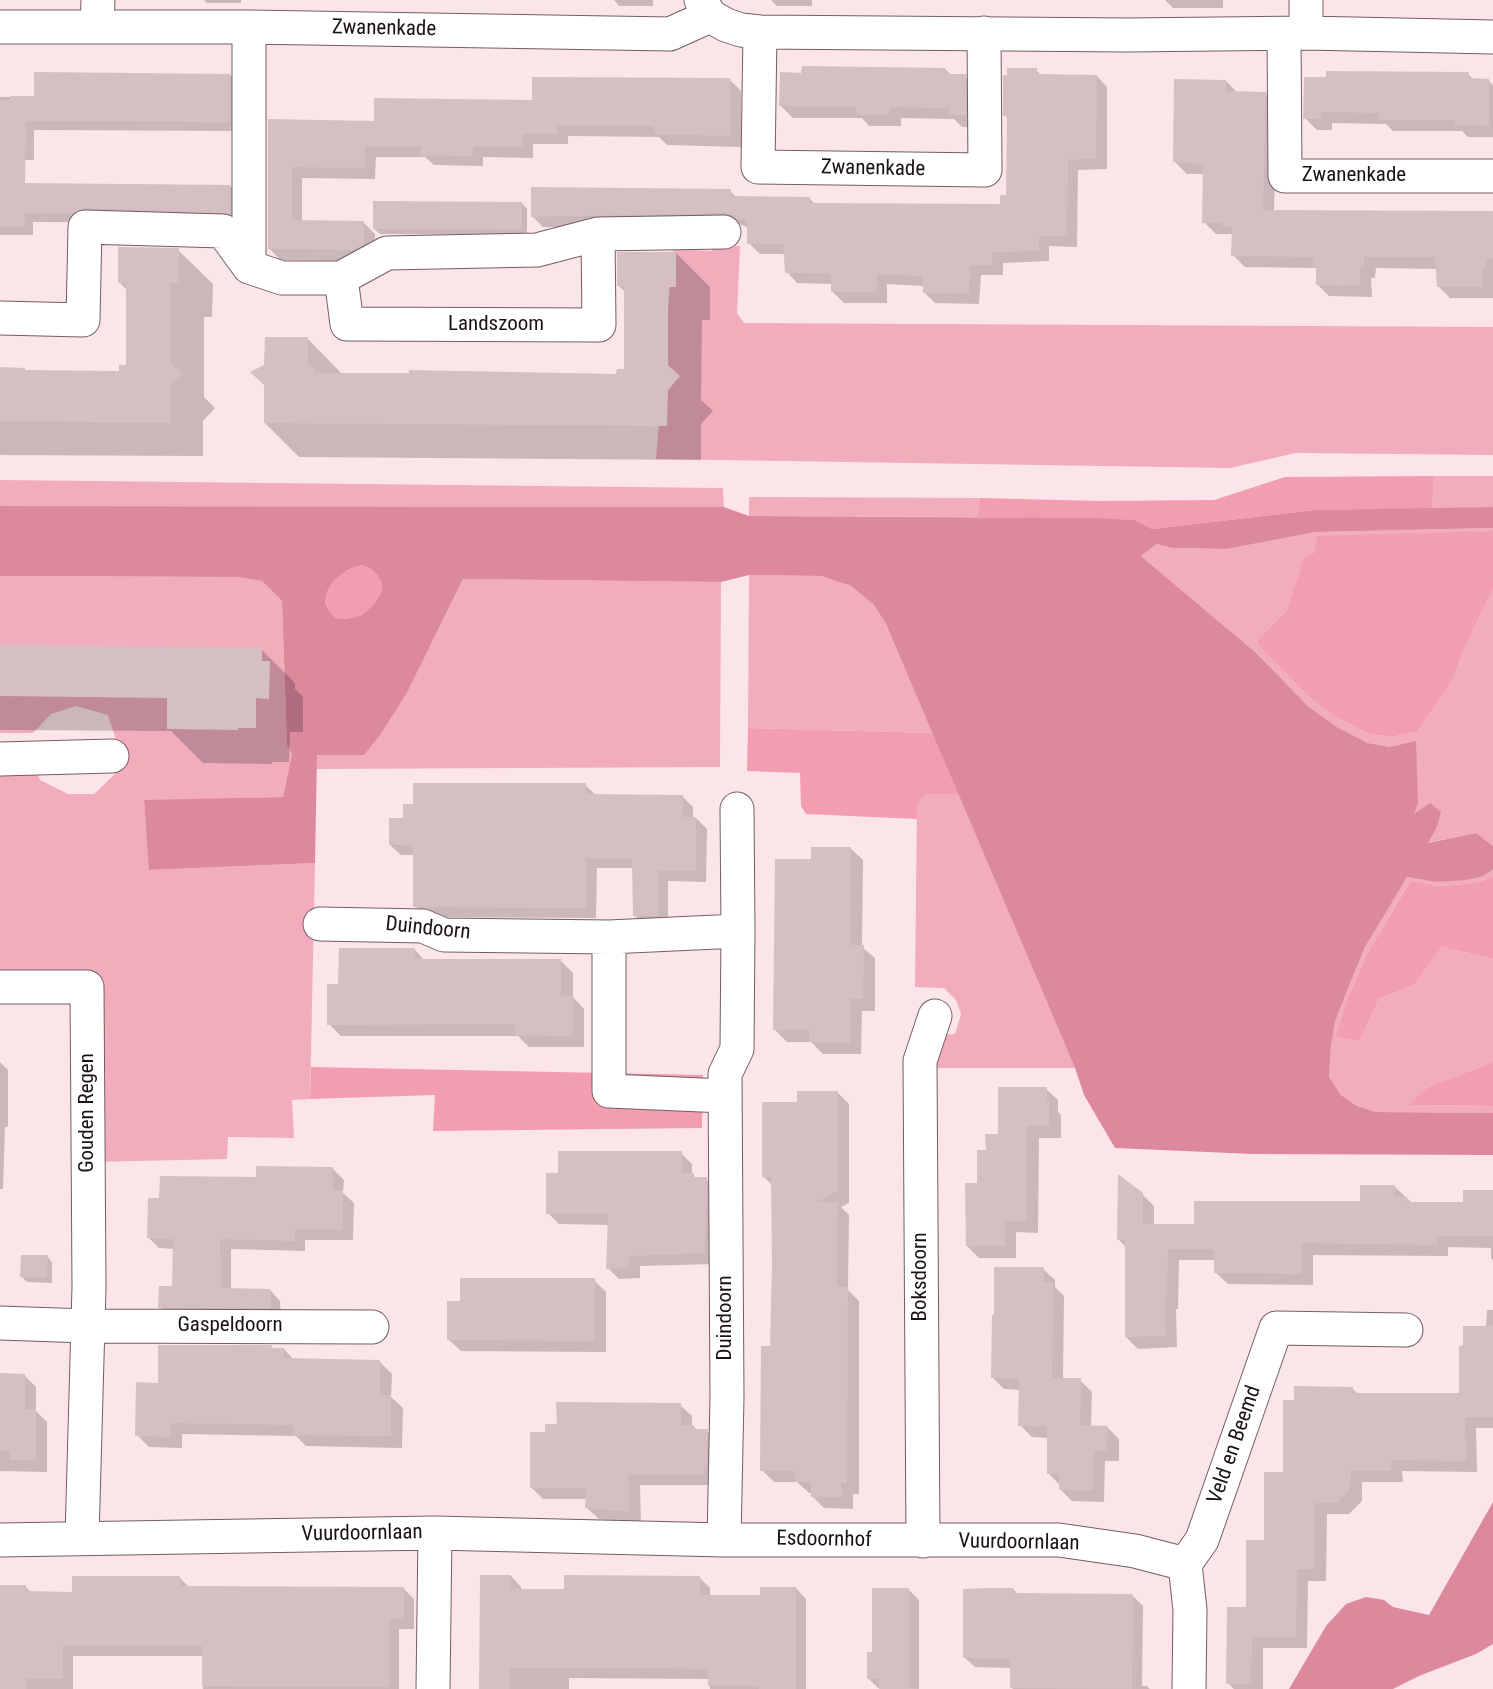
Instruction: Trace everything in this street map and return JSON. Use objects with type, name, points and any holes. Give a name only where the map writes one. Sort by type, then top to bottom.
[{"type":"street","points":[[1295,34],[1306,0]]},
{"type":"street","name":"Zwanenkade","points":[[0,27],[98,14],[249,27],[670,34],[705,8],[741,30],[760,32],[1493,37]]},
{"type":"street","points":[[249,27],[249,267]]},
{"type":"street","name":"Zwanenkade","points":[[760,32],[758,167],[985,170],[984,33]]},
{"type":"street","name":"Zwanenkade","points":[[1295,34],[1285,176],[1493,176]]},
{"type":"street","points":[[0,318],[83,320],[85,227],[223,231],[249,267],[282,278],[341,278],[387,253],[537,250],[598,234],[724,232]]},
{"type":"street","name":"Landszoom","points":[[341,278],[347,324],[599,325],[598,234]]},
{"type":"street","points":[[0,759],[112,756]]},
{"type":"street","name":"Duindoorn","points":[[724,1539],[727,1397],[724,1096],[725,1074],[736,1049],[737,809]]},
{"type":"street","name":"Duindoorn","points":[[320,924],[423,926],[444,935],[609,937],[738,931]]},
{"type":"street","points":[[609,937],[609,1091],[724,1096]]},
{"type":"street","name":"Gouden Regen","points":[[0,987],[87,987],[89,1287],[82,1538]]},
{"type":"street","name":"Boksdoorn","points":[[923,1541],[920,1061],[935,1016]]},
{"type":"street","points":[[0,1323],[87,1326]]},
{"type":"street","name":"Gaspeldoorn","points":[[87,1326],[372,1327]]},
{"type":"street","name":"Veld en Beemd","points":[[1185,1564],[1202,1540],[1276,1328],[1406,1330]]},
{"type":"street","points":[[433,1689],[435,1533]]},
{"type":"street","name":"Vuurdoornlaan","points":[[0,1540],[435,1533],[724,1539]]},
{"type":"street","name":"Esdoornhof","points":[[724,1539],[923,1541]]},
{"type":"street","name":"Vuurdoornlaan","points":[[923,1541],[1059,1540],[1135,1551],[1185,1564]]},
{"type":"street","points":[[1185,1564],[1190,1610],[1190,1689]]},
{"type":"shaded area","points":[[712,246],[740,246],[737,313],[744,323],[1493,327],[1493,455],[1296,453],[1230,468],[656,459],[673,249],[712,251]]},
{"type":"shaded area","points":[[1434,476],[1493,476],[1493,507],[1432,509]]},
{"type":"shaded area","points":[[1434,476],[1432,509],[1315,510],[1152,529],[1135,520],[977,517],[980,498],[1100,501],[1214,500],[1285,477]]},
{"type":"shaded area","points":[[0,480],[723,488],[724,507],[0,506]]},
{"type":"shaded area","points":[[749,497],[980,498],[977,517],[749,516]]},
{"type":"shaded area","points":[[0,506],[724,507],[749,516],[1135,520],[1152,529],[1315,510],[1493,507],[1493,528],[1316,532],[1227,549],[1172,548],[1157,544],[1141,556],[1255,652],[1309,707],[1337,727],[1368,743],[1390,747],[1416,741],[1418,803],[1414,814],[1430,803],[1441,812],[1437,827],[1428,843],[1476,833],[1493,846],[1493,870],[1483,876],[1466,880],[1435,882],[1407,877],[1365,947],[1347,991],[1335,1022],[1329,1077],[1341,1095],[1357,1106],[1376,1112],[1493,1113],[1493,1155],[1253,1154],[1115,1148],[1084,1095],[1075,1068],[886,624],[874,605],[851,586],[821,576],[749,575],[721,582],[463,579],[408,691],[380,735],[364,755],[317,755],[315,863],[149,870],[144,800],[283,797],[292,754],[287,745],[282,601],[262,581],[237,577],[0,576]],"holes":[[[362,565],[371,569],[382,584],[381,593],[373,605],[362,615],[347,619],[335,618],[325,602],[327,592],[334,581],[347,570]]]},
{"type":"shaded area","points":[[1493,528],[1493,531],[1432,534],[1315,552],[1304,558],[1287,610],[1256,642],[1338,718],[1369,734],[1391,737],[1417,732],[1453,679],[1464,649],[1493,588],[1493,846],[1476,833],[1427,843],[1437,827],[1413,815],[1390,747],[1368,743],[1337,727],[1309,707],[1255,652],[1141,556],[1157,544],[1172,548],[1227,549],[1316,532]]},
{"type":"shaded area","points":[[1493,531],[1493,588],[1464,649],[1453,679],[1417,732],[1391,737],[1369,734],[1338,718],[1310,697],[1256,642],[1287,610],[1304,557],[1315,552],[1317,536]]},
{"type":"shaded area","points":[[362,565],[371,569],[378,576],[382,584],[381,593],[362,615],[347,619],[335,618],[325,601],[327,592],[334,581],[347,570]]},
{"type":"shaded area","points":[[749,575],[821,576],[851,586],[874,605],[886,624],[933,733],[748,728]]},
{"type":"shaded area","points":[[0,576],[237,577],[262,581],[282,601],[287,744],[292,754],[283,797],[144,801],[150,870],[315,863],[310,1099],[292,1100],[294,1138],[228,1137],[227,1159],[90,1162],[92,972],[0,971],[0,757],[28,751],[40,780],[68,794],[94,794],[115,774],[118,746],[108,715],[76,706],[51,714],[33,733],[0,733]]},
{"type":"shaded area","points":[[463,579],[721,582],[720,767],[317,769],[317,754],[364,755],[408,691]]},
{"type":"shaded area","points":[[748,728],[933,733],[959,795],[926,794],[917,805],[917,819],[806,814],[801,806],[800,773],[747,771]]},
{"type":"shaded area","points":[[926,794],[959,795],[1075,1068],[931,1068],[929,1036],[955,1034],[961,1014],[956,1000],[944,988],[915,987],[917,805]]},
{"type":"shaded area","points":[[1493,870],[1493,876],[1468,884],[1437,886],[1409,882],[1368,952],[1349,995],[1360,1040],[1379,999],[1414,985],[1442,947],[1493,959],[1493,1062],[1428,1087],[1410,1105],[1493,1106],[1493,1113],[1376,1112],[1357,1106],[1341,1095],[1329,1078],[1331,1046],[1335,1022],[1347,991],[1365,947],[1385,912],[1407,877],[1435,882],[1483,876]]},
{"type":"shaded area","points":[[1493,876],[1493,959],[1442,947],[1414,985],[1379,999],[1360,1040],[1336,1037],[1349,995],[1368,952],[1410,881],[1437,886],[1468,884]]},
{"type":"shaded area","points":[[1493,1062],[1493,1106],[1409,1105],[1428,1087]]},
{"type":"shaded area","points":[[311,1067],[703,1075],[702,1128],[433,1131],[435,1095],[310,1099]]},
{"type":"shaded area","points":[[1493,1502],[1493,1644],[1476,1654],[1419,1676],[1393,1689],[1289,1689],[1326,1626],[1346,1604],[1366,1597],[1384,1600],[1393,1607],[1429,1615]]},
{"type":"building","points":[[802,66],[945,68],[945,74],[966,74],[966,115],[949,115],[949,108],[890,107],[889,115],[856,115],[856,107],[779,106],[780,72],[801,73]]},
{"type":"building","points":[[1007,68],[1037,68],[1037,74],[1097,75],[1096,158],[1068,160],[1067,236],[1039,236],[1039,251],[993,252],[992,265],[970,265],[969,293],[923,293],[923,276],[877,274],[877,292],[831,292],[831,274],[785,273],[783,244],[747,244],[747,219],[737,219],[733,215],[724,213],[531,217],[531,187],[731,189],[731,196],[810,197],[809,203],[1000,204],[1000,195],[1006,195],[1007,116],[1003,116],[1003,75],[1007,75]]},
{"type":"building","points":[[1326,71],[1469,72],[1469,78],[1489,79],[1489,126],[1455,125],[1455,120],[1379,120],[1380,113],[1321,112],[1321,119],[1303,119],[1304,77],[1326,77]]},
{"type":"building","points":[[34,72],[230,74],[230,122],[26,121],[25,183],[230,185],[230,214],[86,208],[73,213],[25,213],[24,226],[0,226],[0,100],[10,100],[10,96],[34,96]]},
{"type":"building","points":[[532,77],[730,78],[730,136],[654,134],[654,126],[557,126],[557,134],[523,134],[523,147],[473,146],[473,156],[421,155],[421,146],[365,146],[365,168],[292,167],[292,220],[364,221],[364,244],[353,250],[268,249],[268,119],[374,121],[374,98],[532,100]]},
{"type":"building","points":[[1174,79],[1226,80],[1226,91],[1266,92],[1263,210],[1493,211],[1493,258],[1486,258],[1482,287],[1437,287],[1435,257],[1364,257],[1364,267],[1360,267],[1360,285],[1337,286],[1316,285],[1316,267],[1313,267],[1313,257],[1231,256],[1232,226],[1222,226],[1222,223],[1202,223],[1203,165],[1193,165],[1193,162],[1173,162]]},
{"type":"building","points":[[373,201],[522,202],[522,230],[373,229]]},
{"type":"building","points":[[118,247],[179,248],[179,283],[170,283],[170,362],[182,373],[170,386],[170,423],[0,421],[0,367],[25,368],[25,370],[119,371],[119,365],[126,365],[126,283],[118,283]]},
{"type":"building","points":[[617,252],[676,252],[676,287],[668,287],[668,365],[680,376],[668,390],[667,426],[264,423],[264,385],[250,372],[264,365],[265,337],[308,337],[308,366],[315,367],[315,373],[409,373],[409,370],[616,374],[617,369],[624,369],[624,286],[617,286]]},
{"type":"building","points":[[0,645],[262,648],[262,661],[270,661],[269,699],[256,698],[256,728],[238,728],[238,730],[167,729],[167,698],[0,696]]},
{"type":"building","points":[[413,783],[586,783],[586,794],[683,795],[683,817],[696,817],[696,871],[658,871],[658,916],[633,916],[632,858],[586,858],[586,908],[413,907],[413,845],[389,845],[389,818],[403,818],[403,804],[413,804]]},
{"type":"building","points":[[811,847],[851,847],[851,945],[864,945],[863,999],[850,999],[850,1043],[809,1042],[809,1030],[773,1030],[775,859],[811,859]]},
{"type":"building","points":[[339,948],[415,948],[415,959],[561,959],[561,995],[573,996],[573,1036],[515,1035],[515,1024],[327,1025],[327,984],[338,984]]},
{"type":"building","points":[[998,1087],[1047,1087],[1049,1126],[1027,1126],[1027,1221],[1005,1221],[1005,1246],[966,1246],[965,1183],[977,1183],[977,1150],[986,1150],[985,1134],[998,1134]]},
{"type":"building","points":[[797,1091],[838,1091],[838,1191],[816,1202],[838,1202],[837,1286],[848,1287],[847,1483],[841,1483],[842,1497],[811,1497],[811,1482],[795,1482],[795,1471],[760,1471],[761,1346],[770,1346],[772,1263],[771,1177],[762,1177],[762,1102],[797,1102]]},
{"type":"building","points":[[558,1151],[682,1151],[682,1173],[694,1173],[694,1177],[707,1177],[705,1253],[629,1256],[629,1268],[606,1269],[608,1214],[546,1214],[546,1173],[558,1173]]},
{"type":"building","points":[[256,1166],[333,1167],[333,1190],[343,1191],[343,1230],[295,1229],[295,1241],[220,1239],[221,1288],[270,1289],[271,1308],[158,1308],[159,1286],[172,1286],[173,1239],[147,1238],[148,1198],[159,1198],[160,1176],[256,1177]]},
{"type":"building","points":[[1118,1174],[1143,1193],[1143,1224],[1194,1224],[1194,1201],[1360,1201],[1360,1185],[1395,1185],[1394,1196],[1407,1197],[1407,1202],[1463,1202],[1463,1190],[1493,1190],[1493,1236],[1437,1236],[1437,1245],[1302,1243],[1302,1274],[1214,1273],[1214,1249],[1168,1249],[1167,1297],[1165,1297],[1166,1336],[1125,1337],[1125,1240],[1117,1240]]},
{"type":"building","points":[[21,1255],[48,1255],[47,1278],[20,1277]]},
{"type":"building","points":[[994,1267],[1044,1267],[1043,1282],[1053,1282],[1052,1378],[1081,1378],[1080,1425],[1108,1426],[1107,1450],[1094,1450],[1093,1490],[1059,1490],[1059,1474],[1047,1474],[1047,1426],[1018,1426],[1019,1378],[991,1378]]},
{"type":"building","points":[[460,1278],[595,1278],[595,1341],[447,1340],[447,1301],[460,1301]]},
{"type":"building","points":[[1463,1326],[1493,1326],[1493,1417],[1465,1417],[1466,1461],[1391,1460],[1391,1471],[1351,1471],[1350,1489],[1336,1503],[1315,1503],[1314,1569],[1297,1569],[1296,1637],[1252,1637],[1251,1684],[1226,1684],[1227,1607],[1246,1607],[1246,1540],[1264,1540],[1264,1472],[1283,1472],[1283,1400],[1294,1400],[1294,1386],[1353,1387],[1353,1393],[1459,1393],[1459,1346],[1463,1345]]},
{"type":"building","points":[[158,1345],[272,1345],[272,1348],[284,1348],[284,1358],[380,1360],[380,1395],[391,1395],[391,1436],[293,1435],[293,1425],[171,1423],[171,1437],[135,1436],[136,1382],[158,1383]]},
{"type":"building","points":[[0,1373],[25,1374],[25,1409],[36,1409],[36,1460],[10,1460],[10,1450],[0,1450]]},
{"type":"building","points":[[556,1402],[681,1403],[681,1425],[694,1425],[694,1429],[708,1429],[707,1466],[704,1466],[704,1474],[628,1474],[630,1512],[585,1508],[586,1488],[530,1488],[530,1432],[545,1432],[545,1424],[557,1424]]},
{"type":"building","points":[[480,1575],[511,1575],[511,1589],[564,1589],[564,1575],[700,1576],[700,1595],[760,1595],[760,1587],[796,1587],[796,1689],[708,1686],[708,1669],[510,1668],[510,1689],[479,1689]]},
{"type":"building","points":[[72,1576],[180,1576],[180,1586],[404,1587],[404,1619],[389,1619],[389,1687],[202,1686],[202,1646],[63,1646],[63,1679],[26,1679],[26,1689],[0,1689],[0,1585],[26,1585],[26,1591],[72,1592]]},
{"type":"building","points":[[872,1588],[909,1588],[909,1689],[879,1689],[879,1679],[867,1679],[867,1652],[872,1652]]},
{"type":"building","points":[[1013,1588],[1013,1593],[1133,1594],[1132,1689],[1010,1688],[1010,1658],[963,1658],[963,1589]]}]
